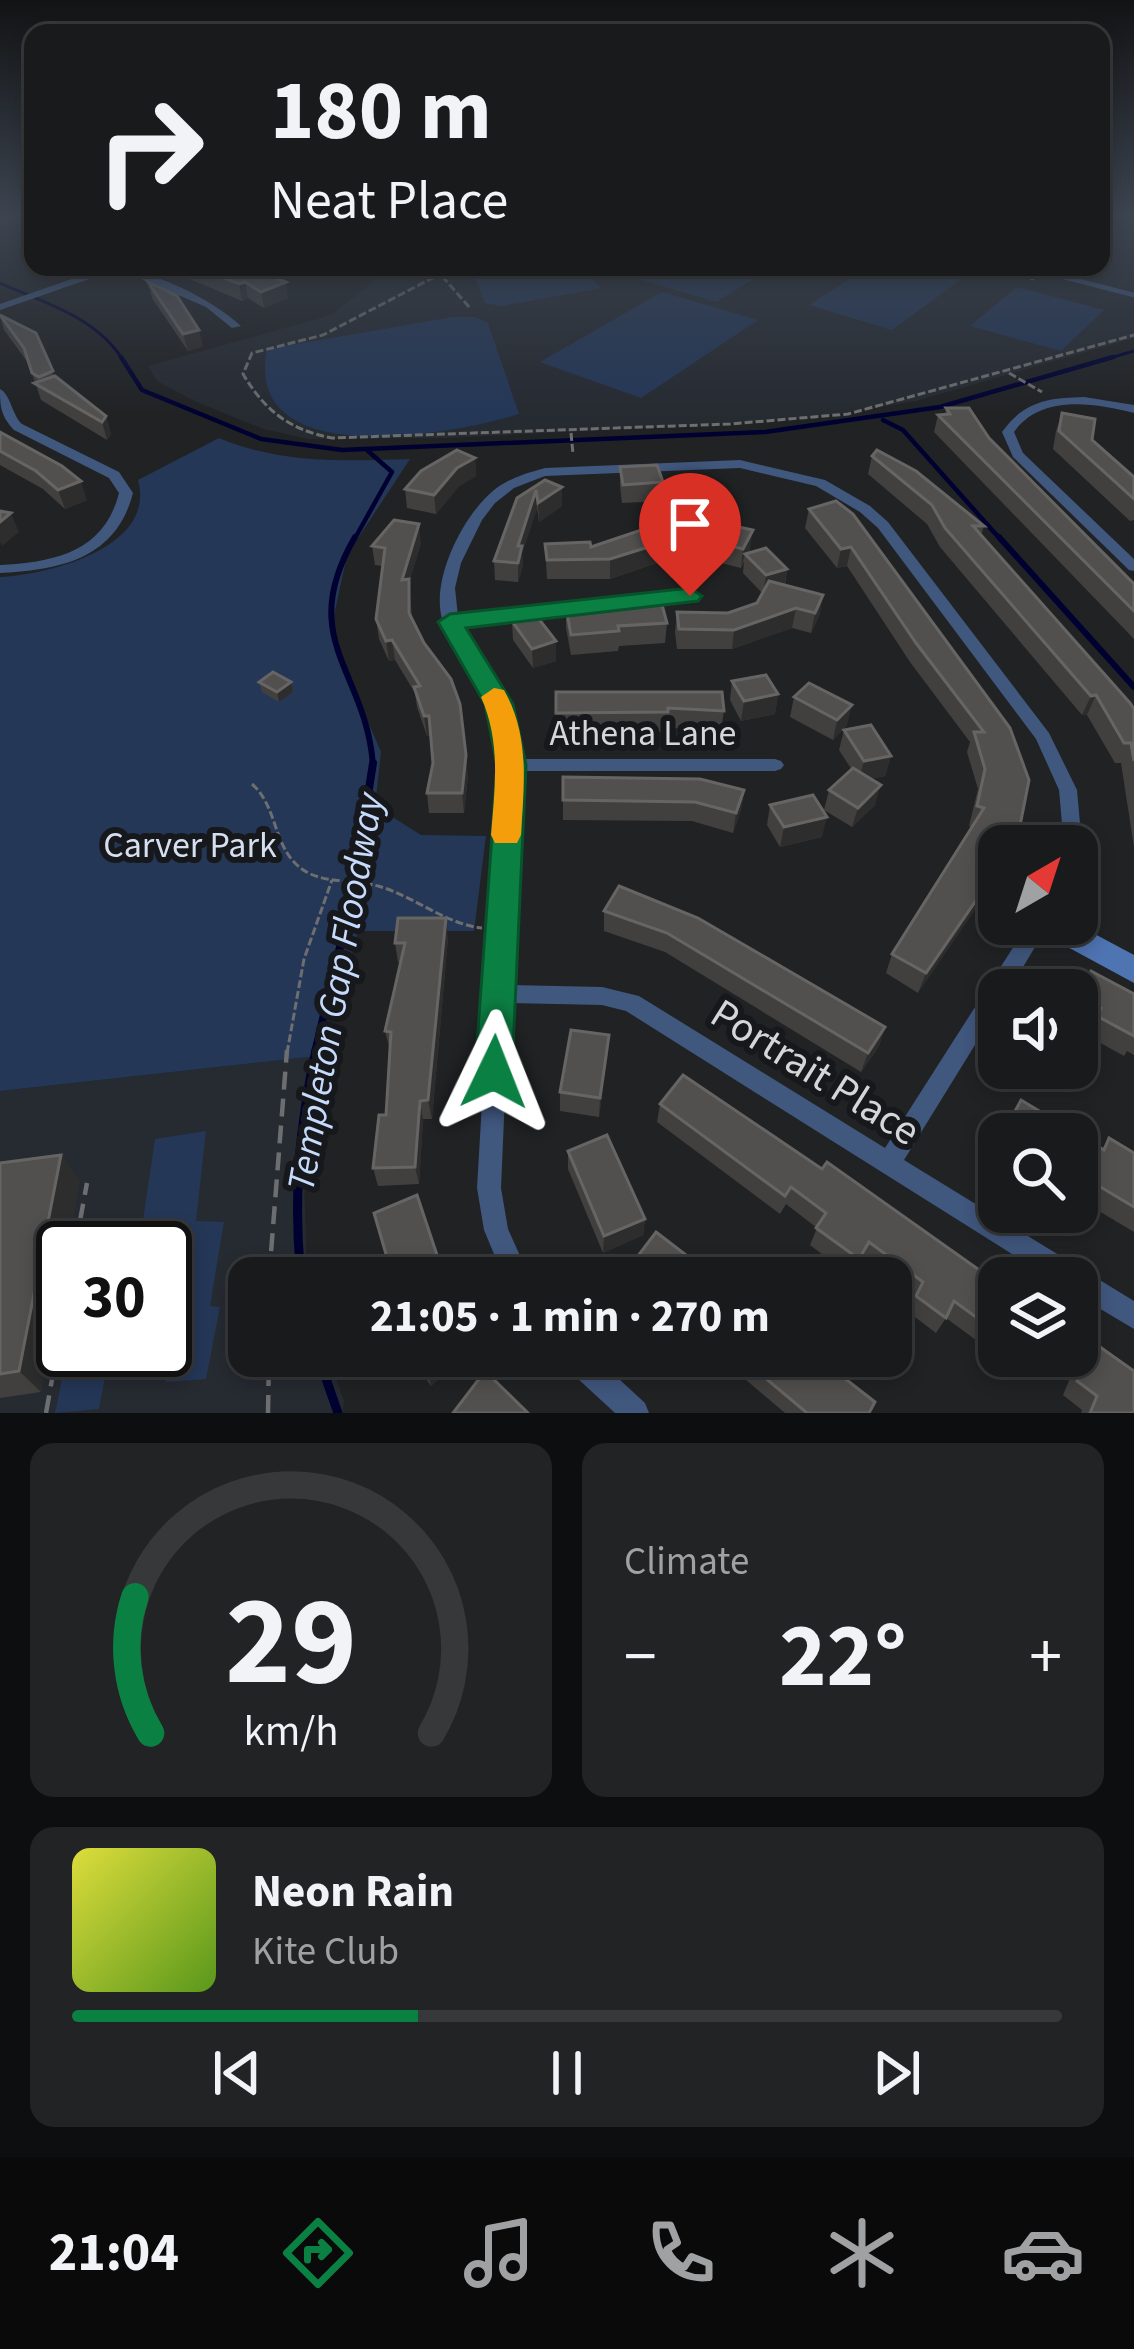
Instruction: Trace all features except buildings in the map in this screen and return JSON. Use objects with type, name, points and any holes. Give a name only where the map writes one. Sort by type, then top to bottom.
[{"type":"street","points":[[0,307],[73,282]]},
{"type":"street","points":[[154,282],[210,305],[236,326]]},
{"type":"street","points":[[0,392],[8,418],[18,427],[123,483],[122,513],[101,540],[57,562],[0,569]]},
{"type":"street","points":[[1134,409],[1086,399],[1060,403],[1012,423],[1009,441],[1127,553],[1134,567]]},
{"type":"street","points":[[508,1257],[496,1230],[489,1188],[511,765],[499,704],[450,622],[448,574],[482,506],[493,495],[524,477],[575,468],[740,464],[820,483],[883,525],[1043,737],[1068,790],[1071,825]]},
{"type":"street","points":[[450,622],[690,596]]},
{"type":"street","name":"Athena Lane","points":[[511,765],[776,765]]},
{"type":"street","points":[[889,1163],[1026,945]]},
{"type":"street","points":[[1088,945],[1134,970]]},
{"type":"street","name":"Portrait Place","points":[[496,994],[602,996],[631,1003],[1040,1257]]},
{"type":"street","name":"Portrait Place","points":[[1098,1293],[1134,1316]]},
{"type":"street","points":[[596,1377],[635,1413]]},
{"type":"lane","points":[[1082,282],[1134,296]]},
{"type":"path","points":[[425,282],[323,335],[252,353],[243,374],[260,405],[311,438],[571,431],[848,413],[1134,335]]},
{"type":"path","points":[[446,282],[472,308]]},
{"type":"path","points":[[1007,373],[1060,403]]},
{"type":"path","points":[[571,431],[575,468]]},
{"type":"path","points":[[252,784],[276,813],[291,859],[336,881],[364,882],[465,926],[487,928]]},
{"type":"path","points":[[271,1257],[288,1058],[304,952],[336,881]]},
{"type":"path","points":[[80,1221],[87,1183]]},
{"type":"path","points":[[46,1413],[52,1377]]},
{"type":"path","points":[[268,1413],[269,1377]]},
{"type":"shaded area","points":[[373,282],[1134,282],[1134,338],[916,401],[805,419],[450,438],[308,439],[263,429],[194,401],[157,381],[148,366],[331,315]]},
{"type":"shaded area","points":[[326,1055],[304,1173],[306,1257],[228,1257],[228,1377],[335,1377],[344,1400],[343,1413],[0,1413],[0,1091]]},
{"type":"green space","points":[[477,282],[594,282],[602,288],[501,306],[485,303]]},
{"type":"green space","points":[[648,282],[749,282],[716,302]]},
{"type":"green space","points":[[845,282],[958,282],[892,330],[809,305]]},
{"type":"green space","points":[[1017,287],[1104,310],[1061,351],[970,326]]},
{"type":"green space","points":[[662,292],[758,320],[641,398],[540,362]]},
{"type":"green space","points":[[453,317],[488,323],[519,414],[449,430],[360,436],[319,430],[287,415],[268,389],[267,349]]},
{"type":"green space","name":"Carver Park","points":[[219,438],[289,457],[410,459],[347,555],[333,620],[342,661],[381,752],[375,806],[421,835],[486,836],[474,931],[358,931],[326,1055],[0,1091],[0,577],[69,563],[115,540],[131,524],[139,504],[138,480]]},
{"type":"green space","points":[[206,1131],[196,1221],[224,1222],[210,1306],[220,1307],[206,1379],[166,1382],[167,1377],[192,1377],[192,1221],[143,1221],[155,1139]]},
{"type":"green space","points":[[62,1377],[105,1377],[99,1409],[55,1413]]},
{"type":"waterway","name":"Templeton Gap Floodway","points":[[0,283],[84,322],[122,359]]},
{"type":"waterway","name":"Templeton Gap Floodway","points":[[1103,360],[1134,351]]},
{"type":"waterway","name":"Templeton Gap Floodway","points":[[122,359],[142,390],[261,439],[342,450],[765,432],[940,407],[1113,357]]},
{"type":"waterway","points":[[883,420],[903,430],[1001,540]]},
{"type":"waterway","name":"Templeton Gap Floodway","points":[[354,540],[392,472],[368,451]]},
{"type":"waterway","points":[[355,537],[338,573],[333,630],[368,733],[373,764]]},
{"type":"waterway","points":[[999,537],[1134,687]]},
{"type":"waterway","name":"Templeton Gap Floodway","points":[[315,1053],[353,892],[373,764]]},
{"type":"waterway","name":"Templeton Gap Floodway","points":[[300,1257],[299,1163],[316,1050]]},
{"type":"waterway","name":"Templeton Gap Floodway","points":[[325,1377],[338,1413]]},
{"type":"slow traffic","points":[[494,697],[505,719],[511,765],[506,835]]},
{"type":"route","points":[[494,1072],[511,765],[499,704],[450,622],[690,596]]}]
